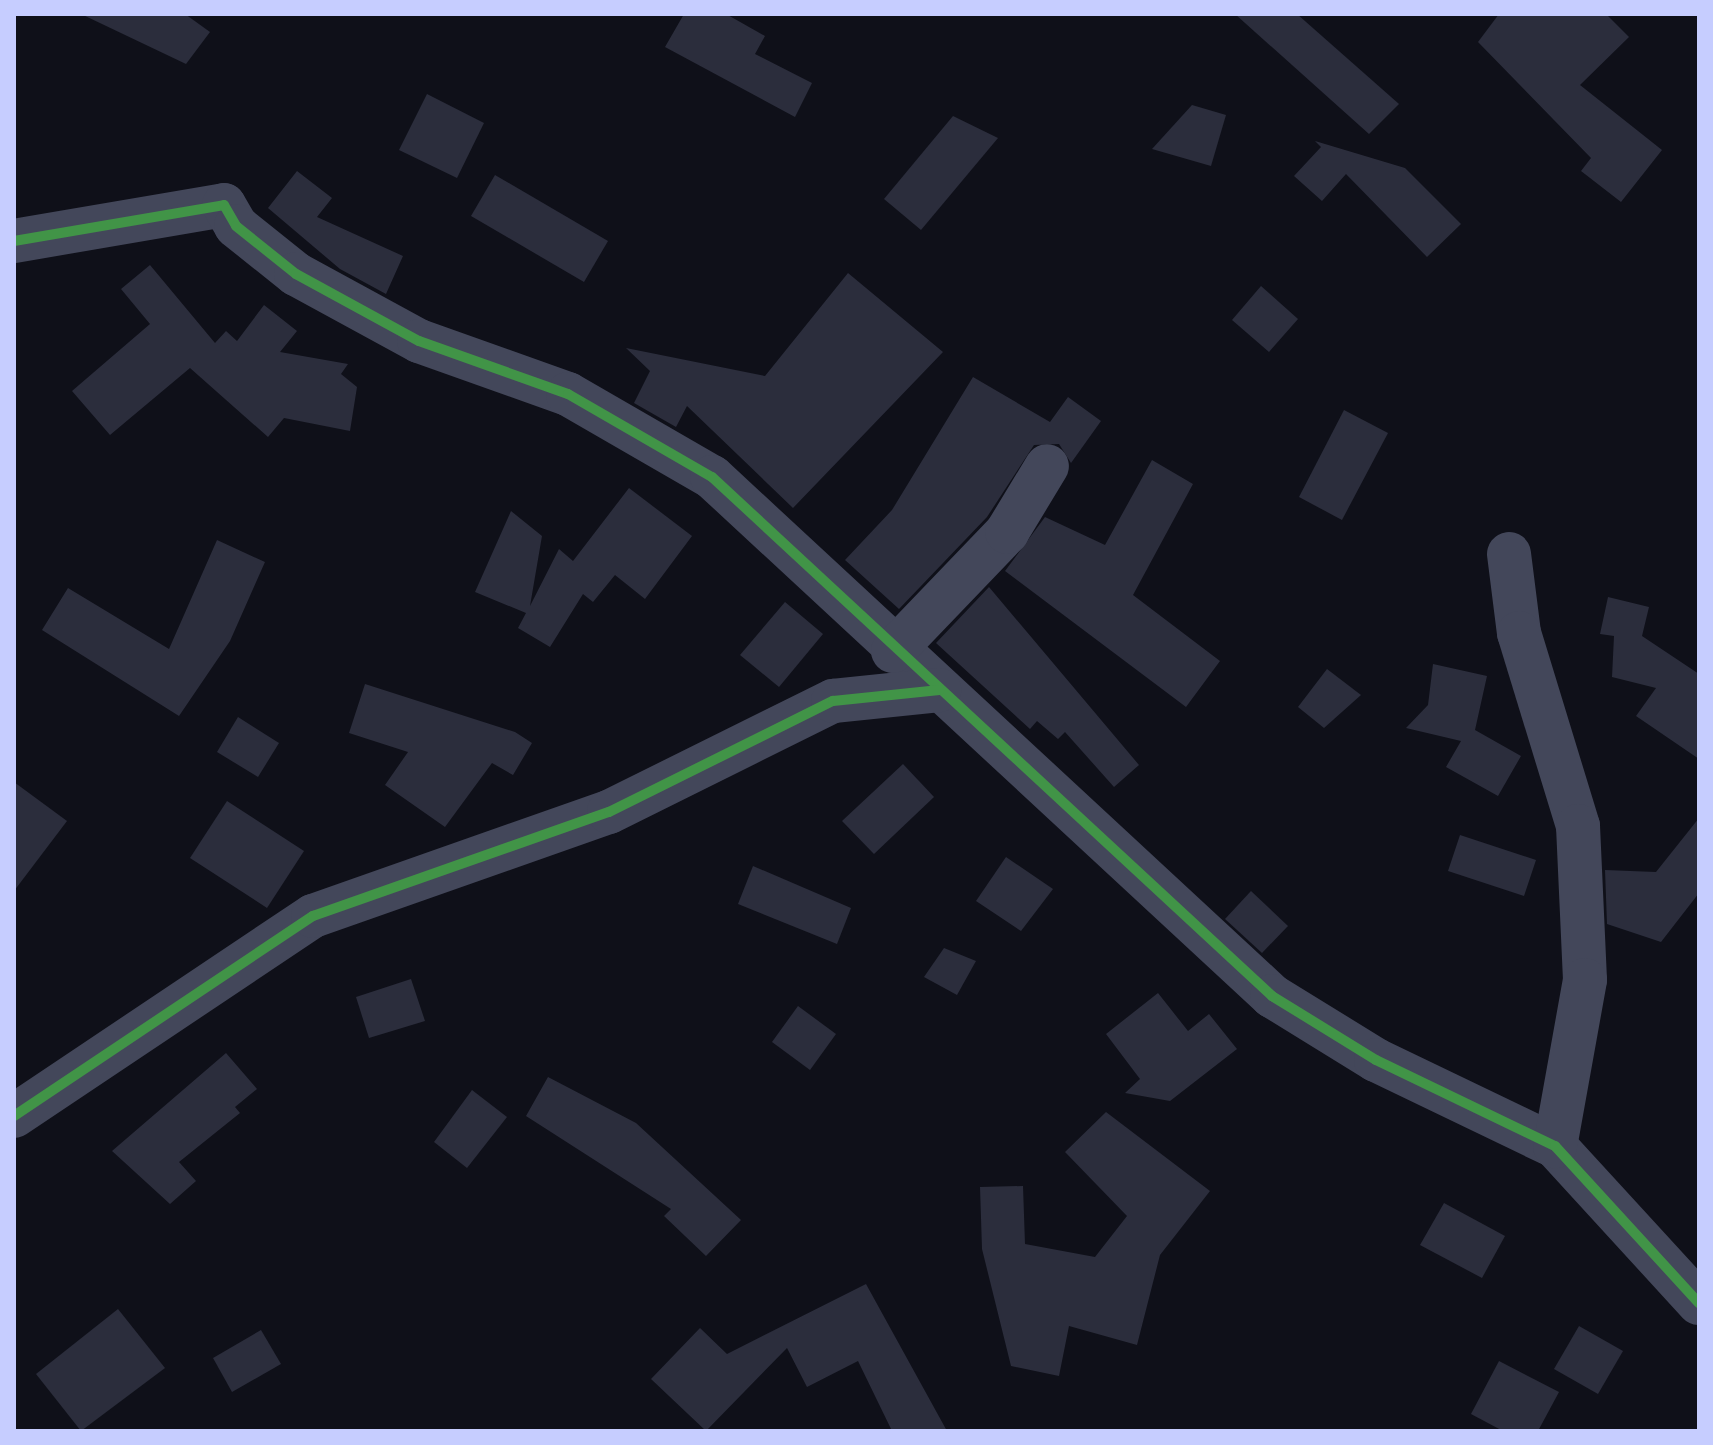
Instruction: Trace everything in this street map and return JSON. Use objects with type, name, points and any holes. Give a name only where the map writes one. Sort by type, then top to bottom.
[{"type":"street","points":[[14,241],[224,205],[236,226],[296,274],[419,341],[568,394],[712,477],[893,651],[1272,996],[1376,1060],[1555,1146],[1699,1303]]},
{"type":"street","points":[[893,651],[1007,532],[1047,466]]},
{"type":"street","points":[[1509,554],[1519,633],[1578,826],[1585,980],[1555,1146]]},
{"type":"street","points":[[14,1116],[313,916],[609,812],[833,701],[939,690]]},
{"type":"building","points":[[81,14],[185,14],[210,32],[186,64]]},
{"type":"building","points":[[684,14],[726,14],[765,36],[755,54],[812,83],[795,117],[665,47]]},
{"type":"building","points":[[1235,14],[1297,14],[1399,104],[1369,134]]},
{"type":"building","points":[[1499,14],[1606,14],[1629,37],[1580,85],[1662,150],[1621,202],[1581,171],[1591,158],[1478,42]]},
{"type":"building","points":[[427,94],[484,123],[457,178],[399,150]]},
{"type":"building","points":[[1192,105],[1226,115],[1211,166],[1152,149]]},
{"type":"building","points":[[953,116],[998,138],[921,230],[884,199]]},
{"type":"building","points":[[1315,141],[1405,168],[1461,224],[1427,257],[1346,174],[1322,201],[1294,176],[1321,147]]},
{"type":"building","points":[[297,171],[332,198],[317,217],[403,256],[386,294],[340,269],[268,208]]},
{"type":"building","points":[[495,175],[608,241],[584,282],[471,216]]},
{"type":"building","points":[[150,265],[215,343],[226,331],[237,341],[264,305],[297,331],[280,352],[348,364],[341,374],[357,387],[350,431],[284,418],[268,437],[190,368],[110,435],[72,391],[150,324],[121,289]]},
{"type":"building","points":[[848,273],[943,352],[793,508],[687,406],[676,427],[634,403],[650,371],[626,348],[765,376]]},
{"type":"building","points":[[1261,286],[1298,319],[1269,352],[1232,320]]},
{"type":"building","points":[[973,377],[1050,422],[1068,397],[1101,421],[1071,463],[1059,444],[1034,445],[987,517],[899,609],[845,560],[892,510]]},
{"type":"building","points":[[1344,410],[1388,433],[1342,520],[1299,497]]},
{"type":"building","points":[[1152,460],[1193,484],[1133,595],[1220,661],[1186,707],[1005,571],[1045,517],[1105,545]]},
{"type":"building","points":[[629,488],[692,536],[645,599],[615,575],[593,602],[583,594],[550,647],[518,628],[526,613],[475,592],[511,511],[542,536],[530,606],[559,549],[573,561]]},
{"type":"building","points":[[217,540],[265,562],[230,641],[179,716],[42,630],[68,588],[169,649]]},
{"type":"building","points":[[989,587],[1139,765],[1114,787],[1065,732],[1058,739],[1037,721],[1030,729],[936,643]]},
{"type":"building","points":[[1608,597],[1649,607],[1642,636],[1699,674],[1699,759],[1636,716],[1656,688],[1612,677],[1614,636],[1600,634]]},
{"type":"building","points":[[785,602],[823,634],[779,687],[740,655]]},
{"type":"building","points":[[1433,664],[1487,676],[1475,730],[1521,756],[1498,796],[1446,767],[1461,741],[1406,728],[1428,705]]},
{"type":"building","points":[[1327,669],[1361,695],[1324,728],[1298,707]]},
{"type":"building","points":[[365,684],[515,732],[532,743],[513,775],[492,763],[445,827],[385,785],[408,752],[349,733]]},
{"type":"building","points":[[238,717],[279,743],[258,777],[217,752]]},
{"type":"building","points":[[903,764],[934,797],[874,854],[842,821]]},
{"type":"building","points":[[14,782],[67,821],[14,891]]},
{"type":"building","points":[[227,801],[304,851],[267,908],[190,858]]},
{"type":"building","points":[[1699,818],[1699,893],[1661,942],[1607,924],[1605,870],[1656,872]]},
{"type":"building","points":[[1460,835],[1536,860],[1524,896],[1448,871]]},
{"type":"building","points":[[1006,857],[1053,889],[1021,931],[976,901]]},
{"type":"building","points":[[753,866],[851,908],[837,944],[738,904]]},
{"type":"building","points":[[1251,891],[1288,926],[1262,953],[1225,919]]},
{"type":"building","points":[[944,948],[976,961],[957,995],[924,977]]},
{"type":"building","points":[[411,979],[425,1021],[369,1038],[356,997]]},
{"type":"building","points":[[1158,993],[1188,1031],[1209,1014],[1237,1049],[1170,1101],[1125,1093],[1140,1079],[1106,1034]]},
{"type":"building","points":[[798,1006],[836,1034],[810,1070],[772,1042]]},
{"type":"building","points":[[226,1053],[257,1089],[235,1107],[240,1113],[179,1162],[196,1181],[170,1204],[112,1151]]},
{"type":"building","points":[[548,1077],[636,1123],[741,1220],[706,1256],[664,1216],[671,1209],[526,1116]]},
{"type":"building","points":[[472,1090],[507,1117],[467,1168],[434,1142]]},
{"type":"building","points":[[1106,1112],[1210,1191],[1160,1255],[1137,1345],[1069,1326],[1059,1376],[1011,1366],[982,1249],[980,1187],[1023,1186],[1025,1244],[1095,1257],[1127,1216],[1065,1152]]},
{"type":"building","points":[[1444,1203],[1505,1236],[1482,1278],[1420,1245]]},
{"type":"building","points":[[866,1284],[947,1431],[892,1431],[858,1361],[807,1387],[787,1348],[706,1431],[651,1379],[700,1328],[727,1354]]},
{"type":"building","points":[[118,1309],[165,1368],[81,1431],[36,1374]]},
{"type":"building","points":[[1579,1326],[1623,1351],[1598,1394],[1554,1369]]},
{"type":"building","points":[[261,1330],[281,1364],[232,1392],[213,1358]]},
{"type":"building","points":[[1499,1361],[1559,1392],[1538,1431],[1503,1431],[1471,1414]]},
{"type":"cycle path","points":[[14,241],[224,205],[236,226],[296,274],[419,341],[568,394],[712,477],[1272,996],[1376,1060],[1555,1146],[1699,1303]]},
{"type":"cycle path","points":[[14,1116],[313,916],[609,812],[833,701],[939,690]]}]
